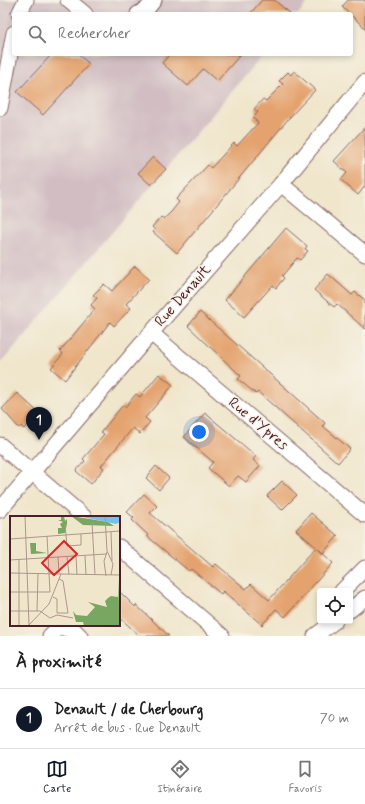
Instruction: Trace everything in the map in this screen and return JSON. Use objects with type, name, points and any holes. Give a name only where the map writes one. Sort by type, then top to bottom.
[{"type":"street","points":[[20,12],[26,0]]},
{"type":"street","points":[[68,0],[83,12]]},
{"type":"street","points":[[142,12],[147,9],[154,0]]},
{"type":"street","points":[[0,108],[12,44]]},
{"type":"street","name":"Rue Denault","points":[[0,510],[281,184],[365,82]]},
{"type":"street","points":[[281,184],[365,254]]},
{"type":"street","name":"Rue d'Ypres","points":[[151,333],[365,515]]},
{"type":"street","points":[[0,445],[83,516]]},
{"type":"street","points":[[120,548],[222,636]]},
{"type":"street","points":[[345,588],[365,568]]},
{"type":"street","points":[[353,608],[365,598]]},
{"type":"street","points":[[308,636],[317,624]]},
{"type":"street","points":[[315,636],[331,624]]},
{"type":"street","points":[[50,636],[59,627],[76,631],[80,636]]},
{"type":"shaded area","points":[[0,0],[310,0],[300,12],[12,12],[12,56],[262,56],[0,364]]},
{"type":"building","points":[[262,0],[274,0],[289,12],[252,12]]},
{"type":"building","points":[[348,0],[365,0],[365,28],[353,17],[353,12],[347,12],[342,7]]},
{"type":"building","points":[[50,56],[80,56],[89,64],[43,115],[17,92]]},
{"type":"building","points":[[168,56],[239,56],[217,81],[203,69],[188,86],[162,63]]},
{"type":"building","points":[[294,71],[315,90],[289,118],[177,253],[153,232],[155,230],[152,227],[161,217],[164,219],[172,211],[179,202],[176,199],[208,165],[211,168],[234,143],[237,146],[258,123],[253,118],[258,112],[254,109],[263,99],[266,101],[283,84],[279,81],[288,72],[291,75]]},
{"type":"building","points":[[365,127],[365,186],[358,195],[341,180],[347,173],[334,161]]},
{"type":"building","points":[[153,157],[166,169],[151,185],[138,173]]},
{"type":"building","points":[[286,228],[307,246],[305,249],[308,251],[300,260],[297,258],[282,276],[284,278],[276,288],[273,285],[244,317],[225,300]]},
{"type":"building","points":[[135,266],[149,279],[126,304],[131,308],[114,326],[110,322],[65,380],[51,368],[63,354],[60,351],[95,309],[91,305],[97,298],[93,295],[104,284],[112,291]]},
{"type":"building","points":[[328,274],[352,295],[355,292],[365,300],[365,329],[337,304],[334,307],[314,290]]},
{"type":"building","points":[[200,312],[325,423],[323,426],[350,449],[338,463],[258,392],[256,394],[238,379],[241,376],[188,326]]},
{"type":"building","points":[[159,374],[173,385],[145,418],[150,422],[140,434],[133,428],[101,466],[104,468],[91,484],[76,471],[85,461],[83,459],[104,434],[101,432],[123,405],[125,407],[136,394],[140,397]]},
{"type":"building","points":[[17,393],[39,413],[24,429],[21,426],[19,428],[2,409]]},
{"type":"building","points":[[205,413],[256,456],[253,460],[260,466],[246,482],[238,476],[229,486],[208,468],[213,462],[184,437]]},
{"type":"building","points":[[156,466],[169,478],[159,490],[146,478]]},
{"type":"building","points":[[282,481],[297,495],[282,510],[267,496]]},
{"type":"building","points":[[144,494],[157,506],[150,513],[213,567],[216,564],[246,589],[251,584],[269,600],[316,547],[296,530],[311,513],[338,536],[323,553],[317,548],[333,563],[285,617],[276,609],[262,625],[223,591],[221,594],[191,569],[189,571],[147,536],[148,535],[132,520],[134,518],[127,512]]},
{"type":"building","points":[[120,592],[169,636],[140,636],[120,618]]},
{"type":"place","name":"Denault / de Cherbourg","points":[[39,440]]}]
